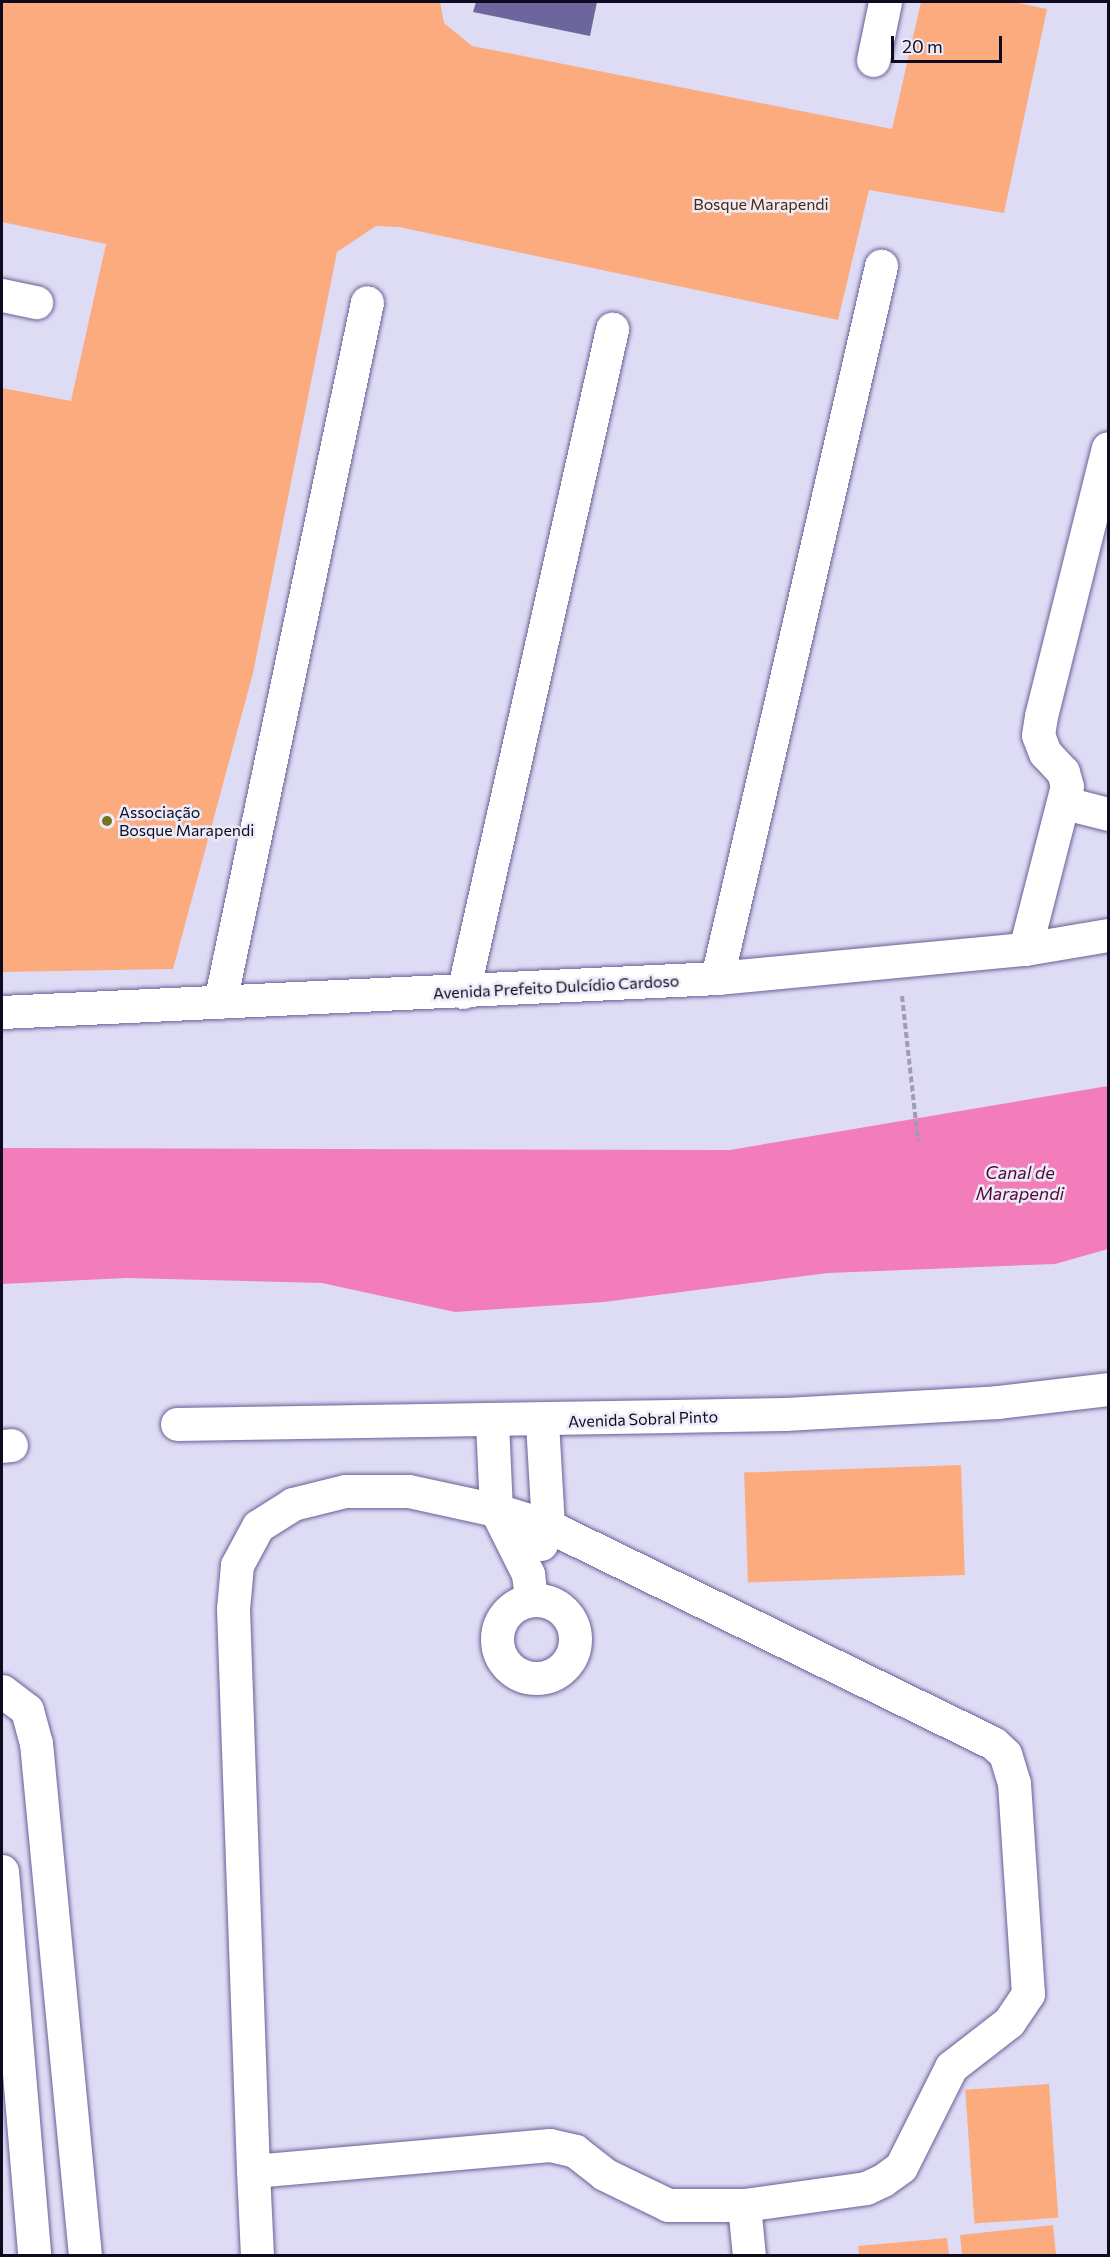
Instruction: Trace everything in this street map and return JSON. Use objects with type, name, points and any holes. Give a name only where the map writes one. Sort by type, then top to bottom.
[{"type":"street","points":[[873,60],[885,2]]},
{"type":"street","points":[[717,978],[881,266]]},
{"type":"street","points":[[2,295],[36,302]]},
{"type":"street","points":[[220,1002],[367,302]]},
{"type":"street","points":[[463,992],[612,329]]},
{"type":"street","points":[[1025,949],[1065,803],[1063,772],[1045,753],[1038,735],[1108,448]]},
{"type":"street","points":[[1065,803],[1108,814]]},
{"type":"street","name":"Avenida Prefeito Dulcídio Cardoso","points":[[2,1012],[463,992],[717,978],[1025,949],[1108,935]]},
{"type":"street","name":"Avenida Sobral Pinto","points":[[177,1424],[542,1422],[785,1414],[998,1402],[1108,1389]]},
{"type":"street","points":[[492,1422],[496,1510],[530,1587],[548,1526],[542,1422]]},
{"type":"street","points":[[253,2171],[550,2145],[575,2151],[652,2200],[689,2207],[744,2205],[866,2188],[883,2180],[901,2167],[951,2067],[1020,2011],[1030,1976],[1010,1767],[993,1743],[548,1526],[496,1510],[408,1491],[345,1491],[293,1504],[258,1526],[237,1565],[233,1609],[253,2171],[257,2256]]},
{"type":"street","points":[[2,1691],[27,1710],[36,1743],[85,2256]]},
{"type":"street","points":[[2,1871],[34,2256]]},
{"type":"street","points":[[744,2205],[749,2256]]},
{"type":"path","points":[[898,961],[918,1141]]},
{"type":"green space","name":"Bosque Marapendi","points":[[2,2],[440,2],[444,23],[472,46],[892,129],[921,2],[1014,2],[1047,9],[1004,213],[869,190],[838,320],[399,227],[376,226],[337,252],[253,673],[173,969],[2,972],[2,388],[71,401],[106,244],[2,222]]},
{"type":"green space","points":[[961,1465],[965,1575],[748,1583],[744,1473]]},
{"type":"green space","points":[[1049,2084],[1058,2218],[975,2224],[965,2090]]},
{"type":"green space","points":[[1053,2225],[1056,2255],[962,2255],[960,2235]]},
{"type":"green space","points":[[947,2238],[949,2255],[859,2255],[858,2246]]},
{"type":"water","name":"Canal de Marapendi","points":[[1108,1086],[1108,1249],[1055,1264],[828,1273],[604,1302],[455,1312],[322,1283],[126,1278],[2,1284],[2,1148],[730,1150]]},
{"type":"building","points":[[476,2],[597,2],[590,36],[473,12]]},
{"type":"place","name":"Associação Bosque Marapendi","points":[[107,821]]}]
